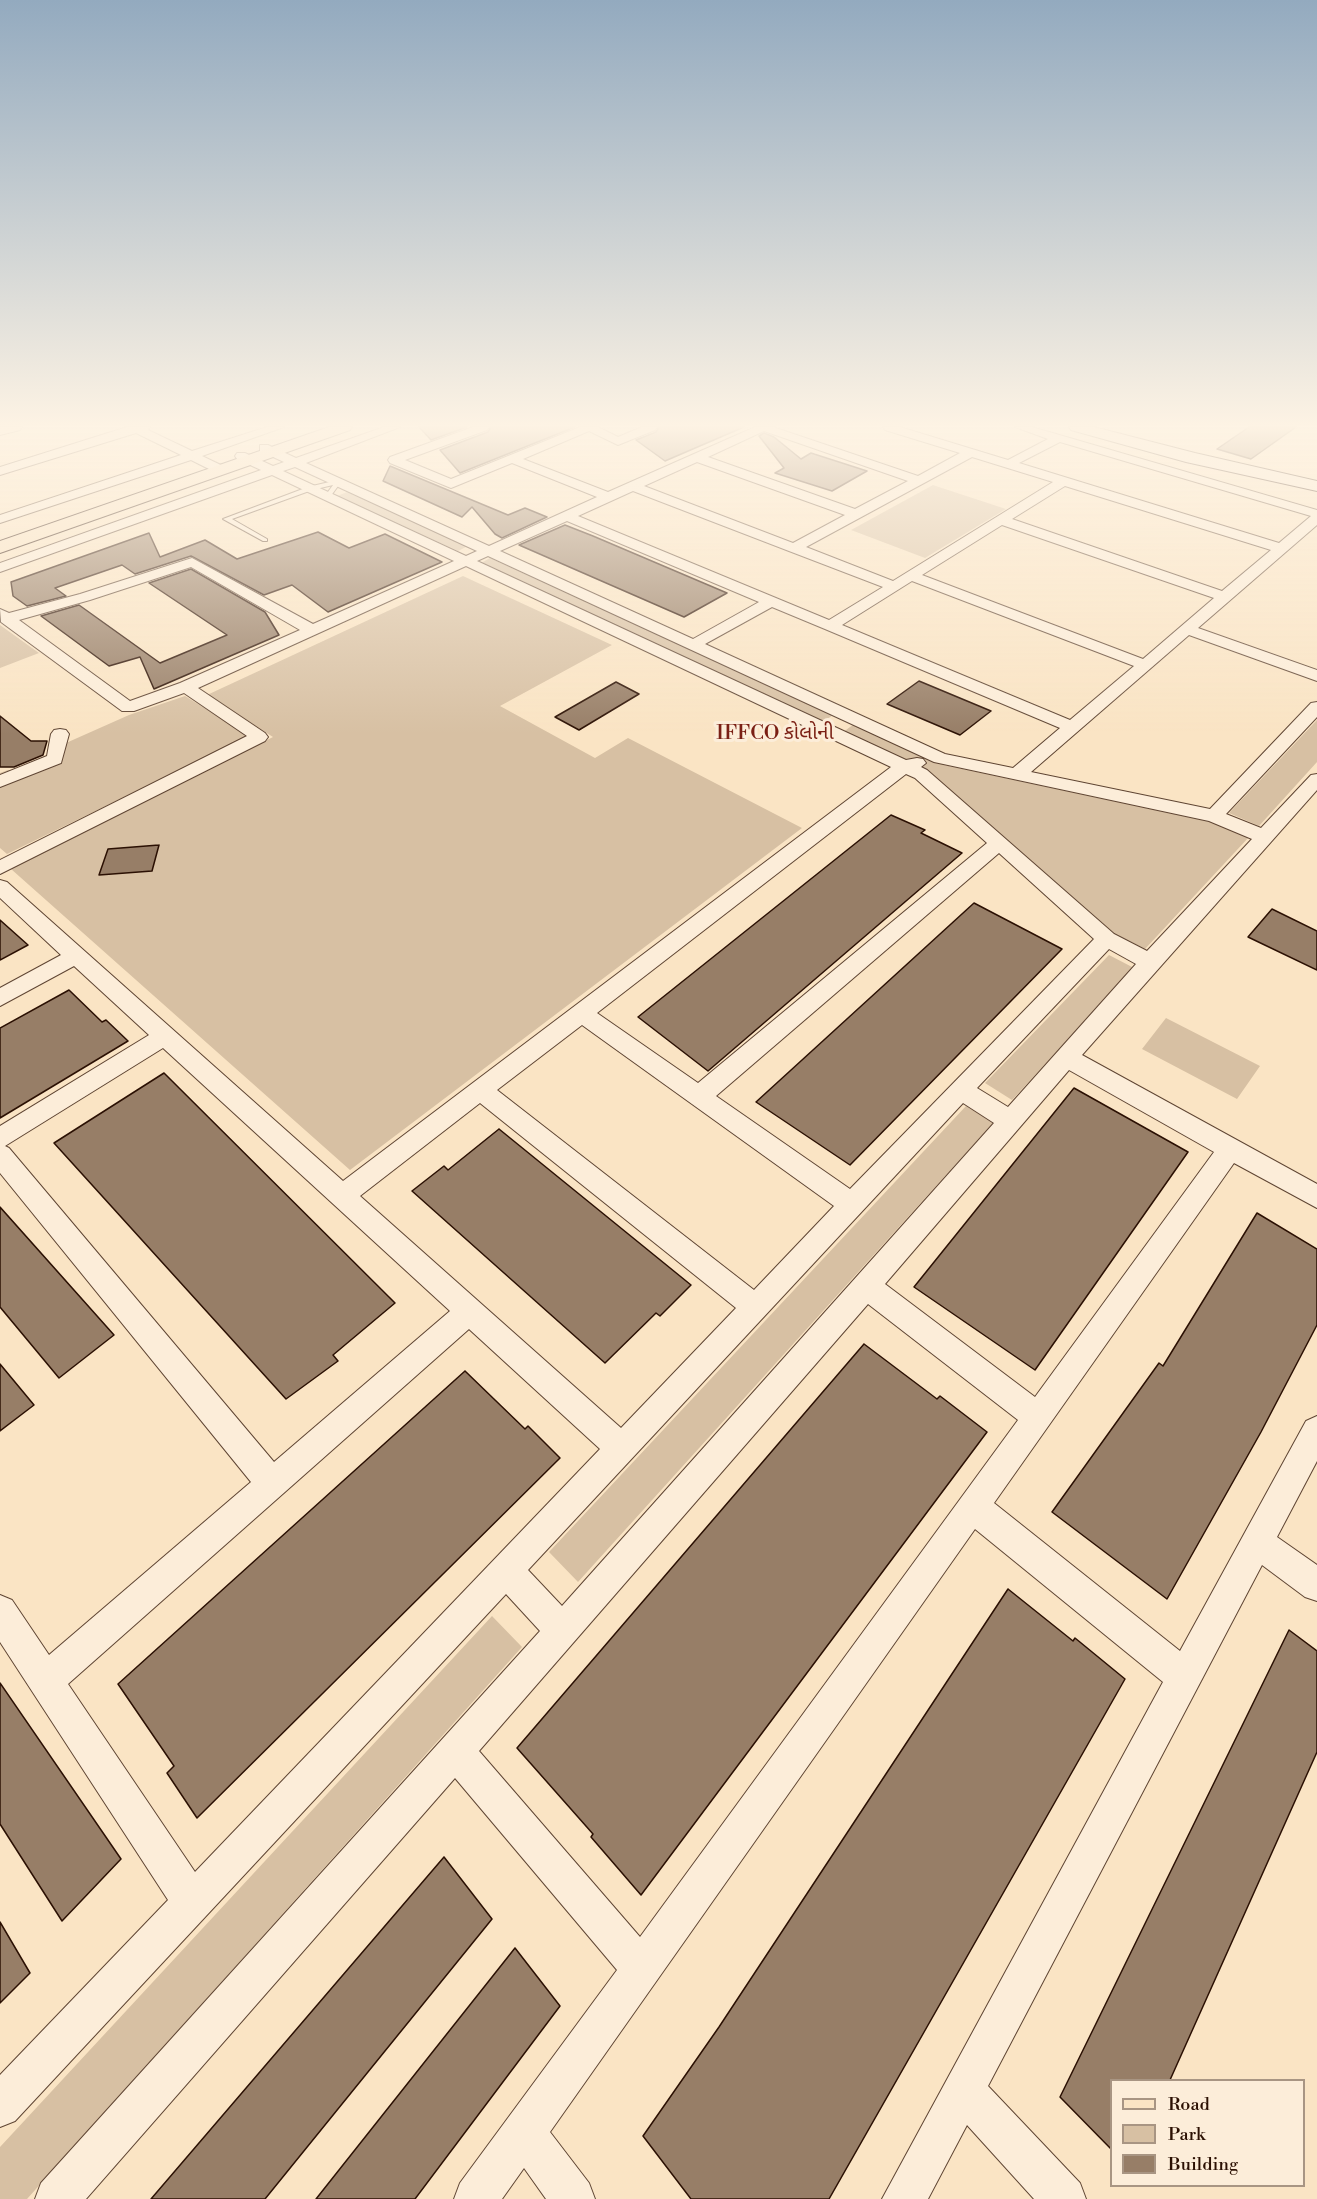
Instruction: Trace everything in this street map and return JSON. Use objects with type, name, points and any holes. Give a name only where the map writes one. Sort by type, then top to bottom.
[{"type":"main road","points":[[0,539],[29,530]]},
{"type":"main road","points":[[0,548],[50,530]]},
{"type":"street","points":[[0,568],[107,530]]},
{"type":"street","points":[[399,530],[921,774],[1107,939],[1150,962]]},
{"type":"street","points":[[442,530],[940,758],[1214,816],[1265,837]]},
{"type":"street","points":[[3,616],[128,707],[186,687],[537,530]]},
{"type":"street","points":[[599,530],[1072,727]]},
{"type":"street","points":[[746,530],[894,586]]},
{"type":"street","points":[[794,548],[828,530]]},
{"type":"street","points":[[830,626],[986,530]]},
{"type":"street","points":[[1029,530],[1225,597]]},
{"type":"street","points":[[1220,530],[1282,549]]},
{"type":"street","points":[[1017,774],[1303,530]]},
{"type":"street","points":[[3,616],[85,597],[192,562],[312,630]]},
{"type":"street","points":[[911,576],[1145,665]]},
{"type":"street","points":[[693,645],[771,602]]},
{"type":"street","points":[[1187,629],[1317,676]]},
{"type":"street","points":[[0,868],[260,737],[186,687]]},
{"type":"street","points":[[1214,816],[1317,707]]},
{"type":"street","points":[[828,730],[848,716]]},
{"type":"street","points":[[0,782],[55,759],[60,734]]},
{"type":"street","points":[[342,1196],[904,766],[940,758]]},
{"type":"street","points":[[57,2199],[1150,962],[1317,779]]},
{"type":"street","points":[[699,1096],[999,843]]},
{"type":"street","points":[[0,887],[621,1448]]},
{"type":"street","points":[[0,2106],[851,1204],[1107,939]]},
{"type":"street","points":[[0,998],[76,956]]},
{"type":"street","points":[[581,1013],[851,1204]]},
{"type":"street","points":[[0,1138],[165,1036]]},
{"type":"street","points":[[1066,1057],[1317,1197]]},
{"type":"street","points":[[480,1090],[755,1307]]},
{"type":"street","points":[[961,1090],[1011,1121]]},
{"type":"street","points":[[476,2199],[1230,1149]]},
{"type":"street","points":[[0,1155],[272,1483]]},
{"type":"street","points":[[866,1286],[1038,1417]]},
{"type":"street","points":[[46,1680],[470,1311]]},
{"type":"street","points":[[904,2199],[1317,1431]]},
{"type":"street","points":[[973,1507],[1185,1677]]},
{"type":"street","points":[[1257,1542],[1317,1585]]},
{"type":"street","points":[[506,1570],[562,1630]]},
{"type":"street","points":[[0,1612],[192,1902]]},
{"type":"street","points":[[455,1750],[641,1968]]},
{"type":"street","points":[[963,2090],[1064,2199]]},
{"type":"street","points":[[524,2132],[573,2199]]},
{"type":"lane","points":[[246,530],[265,540]]},
{"type":"green space","points":[[411,530],[431,530],[468,546],[458,551]]},
{"type":"green space","points":[[852,530],[972,530],[925,558]]},
{"type":"green space","points":[[490,558],[833,715],[823,722],[481,563]]},
{"type":"green space","points":[[463,576],[612,645],[500,706],[595,758],[628,738],[802,828],[350,1170],[11,869],[273,737],[207,695]]},
{"type":"green space","points":[[0,625],[39,653],[0,668]]},
{"type":"green space","points":[[185,696],[250,736],[7,854],[0,848],[0,773],[8,770],[40,770],[57,747],[129,715]]},
{"type":"green space","points":[[1317,720],[1317,762],[1259,826],[1229,813]]},
{"type":"green space","points":[[854,724],[944,765],[1216,823],[1249,837],[1145,949],[1114,933],[932,774],[842,733]]},
{"type":"green space","points":[[1109,955],[1134,968],[1012,1100],[985,1083]]},
{"type":"green space","points":[[1166,1018],[1260,1066],[1237,1099],[1142,1049]]},
{"type":"green space","points":[[966,1106],[993,1123],[578,1582],[549,1552]]},
{"type":"green space","points":[[492,1616],[522,1647],[27,2199],[0,2199],[0,2147]]},
{"type":"building","points":[[491,530],[520,530],[502,538]]},
{"type":"building","points":[[554,530],[577,530],[727,593],[684,617],[519,545]]},
{"type":"building","points":[[318,532],[349,548],[385,534],[442,562],[328,612],[292,585],[264,595],[191,556],[135,574],[122,565],[55,588],[66,596],[27,606],[13,596],[11,582],[149,533],[160,557],[205,540],[237,559]]},
{"type":"building","points":[[191,569],[265,612],[279,635],[154,689],[140,657],[109,666],[41,616],[79,605],[160,663],[227,635],[149,583]]},
{"type":"building","points":[[919,681],[991,711],[960,735],[887,704]]},
{"type":"building","points":[[616,682],[639,694],[579,730],[555,717]]},
{"type":"building","points":[[0,716],[31,741],[47,741],[43,755],[14,767],[0,767]]},
{"type":"building","points":[[891,815],[925,830],[921,833],[962,853],[708,1071],[638,1017]]},
{"type":"building","points":[[159,845],[152,871],[99,875],[108,849]]},
{"type":"building","points":[[974,903],[1062,949],[850,1165],[756,1102]]},
{"type":"building","points":[[1272,909],[1317,931],[1317,970],[1248,937]]},
{"type":"building","points":[[0,920],[28,945],[0,960]]},
{"type":"building","points":[[69,990],[102,1022],[106,1020],[128,1041],[0,1118],[0,1028]]},
{"type":"building","points":[[164,1073],[395,1303],[333,1355],[338,1361],[286,1399],[54,1143]]},
{"type":"building","points":[[1074,1088],[1188,1152],[1035,1370],[914,1287]]},
{"type":"building","points":[[499,1129],[691,1285],[660,1316],[656,1313],[605,1363],[412,1191],[444,1166],[448,1170]]},
{"type":"building","points":[[0,1207],[114,1335],[59,1378],[0,1307]]},
{"type":"building","points":[[1257,1213],[1317,1249],[1317,1325],[1261,1432],[1167,1599],[1052,1512],[1159,1363],[1163,1366]]},
{"type":"building","points":[[864,1344],[937,1399],[940,1396],[987,1432],[641,1895],[591,1837],[593,1834],[517,1748]]},
{"type":"building","points":[[0,1364],[34,1405],[0,1431]]},
{"type":"building","points":[[465,1371],[525,1429],[528,1426],[560,1458],[197,1818],[167,1773],[174,1766],[118,1684]]},
{"type":"building","points":[[1008,1589],[1073,1641],[1075,1638],[1125,1679],[829,2199],[691,2199],[643,2136],[719,2027]]},
{"type":"building","points":[[1289,1630],[1317,1651],[1317,1752],[1170,2079],[1110,2079],[1110,2148],[1060,2097]]},
{"type":"building","points":[[0,1683],[121,1859],[62,1921],[0,1824]]},
{"type":"building","points":[[444,1857],[492,1919],[265,2199],[151,2199]]},
{"type":"building","points":[[0,1922],[30,1973],[0,2003]]},
{"type":"building","points":[[515,1948],[560,2006],[415,2199],[316,2199]]},
{"type":"district","name":"IFFCO કોલોની","points":[[775,734]]}]
